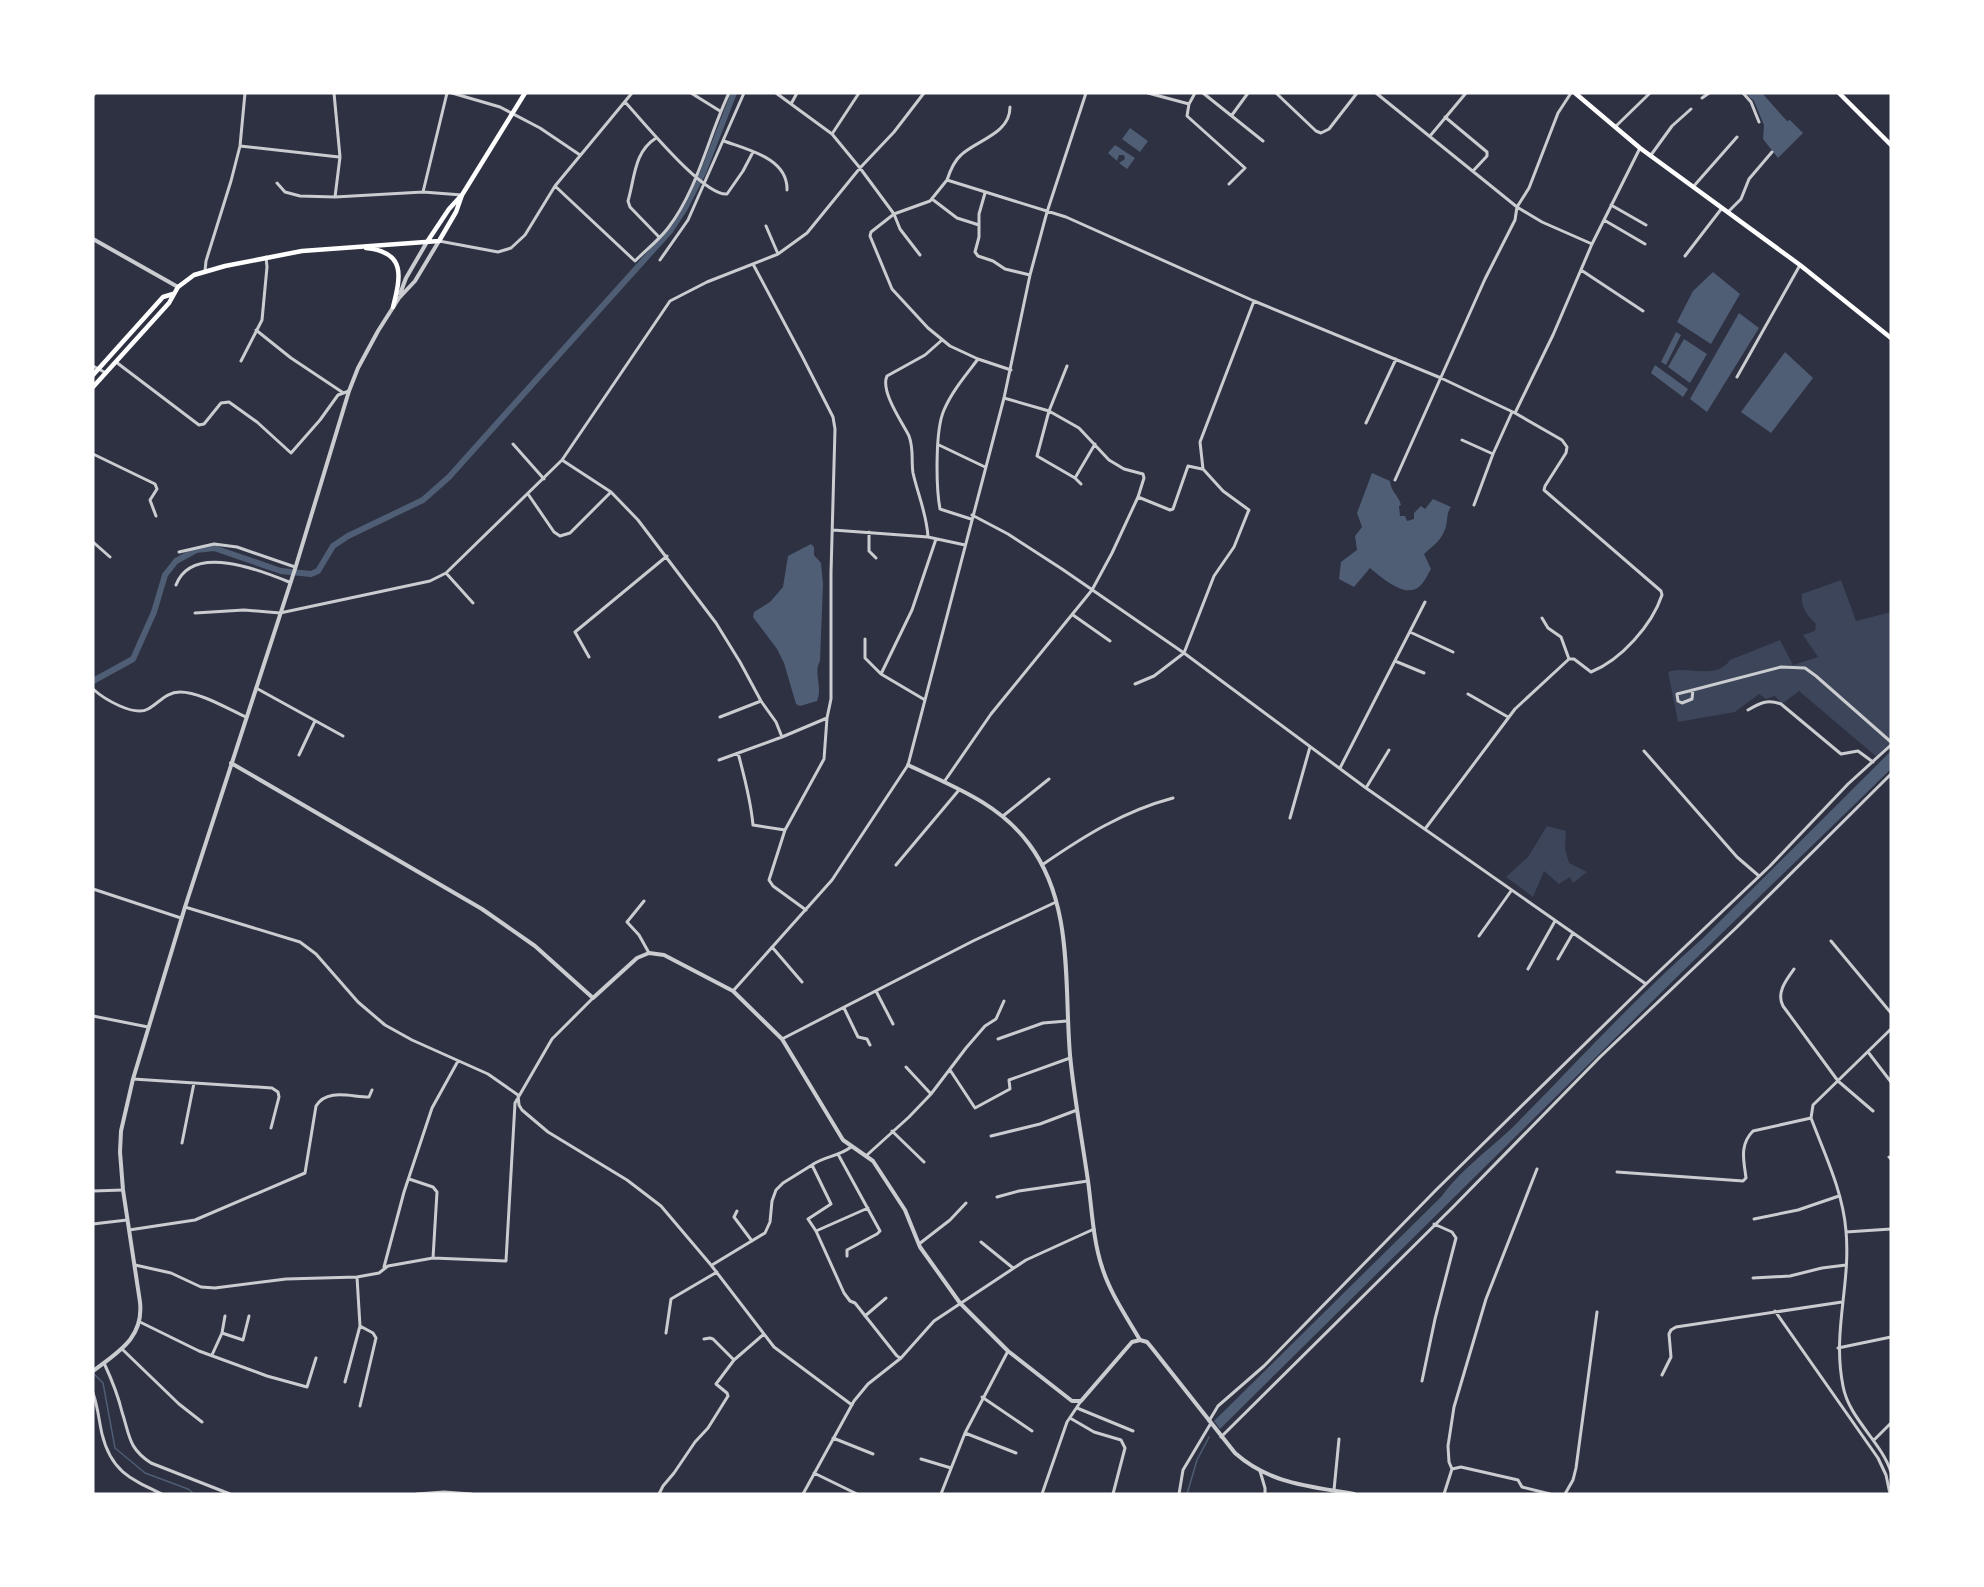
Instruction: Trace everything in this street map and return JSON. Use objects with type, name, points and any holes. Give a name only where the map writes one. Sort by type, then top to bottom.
[{"type":"main road","points":[[93,387],[169,303],[178,287],[194,275],[302,251],[439,241],[456,212],[462,195],[525,93]]},
{"type":"main road","points":[[1573,93],[1640,148],[1800,265],[1891,338]]},
{"type":"main road","points":[[1839,93],[1891,145]]},
{"type":"main road","points":[[427,242],[448,209],[462,195]]},
{"type":"main road","points":[[351,247],[385,251],[394,261],[398,270],[399,283],[393,307]]},
{"type":"main road","points":[[93,375],[163,297],[173,294]]},
{"type":"street","points":[[205,271],[240,146],[245,93]]},
{"type":"street","points":[[334,93],[340,157],[335,197]]},
{"type":"street","points":[[423,192],[447,93]]},
{"type":"street","points":[[452,93],[500,107],[540,128],[580,155]]},
{"type":"street","points":[[94,1370],[122,1349],[140,1322],[141,1308],[120,1163],[120,1140],[133,1079],[181,918],[358,368],[393,307],[415,281],[439,241],[498,252],[506,251],[525,235],[540,214],[555,186],[632,93]]},
{"type":"street","points":[[692,93],[720,111]]},
{"type":"street","points":[[555,186],[635,261],[659,237],[678,212],[697,176],[720,111],[729,93]]},
{"type":"street","points":[[660,261],[688,220],[744,93]]},
{"type":"street","points":[[776,93],[832,134],[894,214],[900,229],[920,255]]},
{"type":"street","points":[[791,104],[797,93]]},
{"type":"street","points":[[832,134],[859,93]]},
{"type":"street","points":[[195,613],[244,610],[280,614],[430,581],[446,573],[562,460],[670,301],[692,288],[778,254],[807,233],[860,168],[894,132],[924,93]]},
{"type":"street","points":[[734,991],[832,880],[908,765],[1011,370],[1030,275],[1047,212],[1086,93]]},
{"type":"street","points":[[1148,93],[1189,104]]},
{"type":"street","points":[[1195,93],[1189,104],[1188,118],[1245,168],[1229,184]]},
{"type":"street","points":[[1203,93],[1263,141]]},
{"type":"street","points":[[1232,115],[1248,93]]},
{"type":"street","points":[[1276,93],[1316,131],[1321,133],[1329,129],[1357,93]]},
{"type":"street","points":[[1376,93],[1517,207],[1542,222],[1592,244]]},
{"type":"street","points":[[1430,136],[1466,93]]},
{"type":"street","points":[[1395,480],[1485,279],[1515,220],[1517,207],[1529,188],[1558,113],[1573,93]]},
{"type":"street","points":[[1615,127],[1650,93]]},
{"type":"street","points":[[1702,98],[1709,93]]},
{"type":"street","points":[[1743,93],[1751,102],[1759,122]]},
{"type":"street","points":[[625,102],[675,158],[722,194],[727,194],[744,171],[753,152]]},
{"type":"street","points":[[1010,107],[1010,115],[1004,125],[960,155],[950,170],[947,180],[932,199],[925,204],[894,214],[871,232],[870,236],[892,289],[908,308],[942,340],[978,359],[1011,370]]},
{"type":"street","points":[[1651,155],[1672,126],[1691,109]]},
{"type":"street","points":[[1445,117],[1487,152],[1487,156],[1473,171]]},
{"type":"street","points":[[1693,187],[1737,137]]},
{"type":"street","points":[[656,138],[641,152],[628,201],[630,207],[659,237]]},
{"type":"street","points":[[724,141],[776,163],[787,183],[787,190]]},
{"type":"street","points":[[240,146],[340,157]]},
{"type":"street","points":[[1474,505],[1493,454],[1553,335],[1592,244],[1640,148]]},
{"type":"street","points":[[1728,212],[1741,199],[1749,179],[1773,152]]},
{"type":"street","points":[[947,180],[1096,230],[1254,301],[1441,378],[1514,412],[1562,440],[1565,443],[1566,453],[1545,486],[1546,493],[1661,591],[1662,595],[1636,638],[1609,662],[1591,672],[1574,659],[1569,658]]},
{"type":"street","points":[[278,183],[285,192],[300,196],[335,197],[423,192],[462,195]]},
{"type":"street","points":[[985,192],[979,214],[979,237],[975,248],[978,256],[993,261],[1005,269],[1030,275]]},
{"type":"street","points":[[932,199],[957,218],[979,225]]},
{"type":"street","points":[[1611,205],[1646,225]]},
{"type":"street","points":[[1685,256],[1722,208]]},
{"type":"street","points":[[1604,220],[1645,244]]},
{"type":"street","points":[[766,226],[778,254]]},
{"type":"street","points":[[93,239],[178,287]]},
{"type":"street","points":[[399,298],[406,278],[427,242]]},
{"type":"street","points":[[241,361],[262,320],[266,258]]},
{"type":"street","points":[[753,264],[833,417],[836,442],[831,699],[824,759],[785,830],[769,880],[773,886],[806,910]]},
{"type":"street","points":[[1737,378],[1800,265]]},
{"type":"street","points":[[1581,270],[1643,311]]},
{"type":"street","points":[[1135,684],[1154,676],[1184,653],[1208,589],[1224,559],[1234,547],[1249,510],[1223,491],[1203,469],[1200,442],[1254,301]]},
{"type":"street","points":[[256,330],[291,358],[343,392]]},
{"type":"street","points":[[928,537],[927,523],[913,473],[913,449],[893,407],[885,380],[888,376],[925,355],[942,340]]},
{"type":"street","points":[[978,359],[953,393],[943,412],[936,470],[940,509],[972,517],[1008,534],[1092,590],[1184,653],[1366,788],[1646,984]]},
{"type":"street","points":[[1366,423],[1396,359]]},
{"type":"street","points":[[116,362],[199,425],[204,424],[221,403],[229,402],[257,422],[291,453],[338,395],[349,391]]},
{"type":"street","points":[[93,366],[106,374]]},
{"type":"street","points":[[1066,366],[1037,456],[1075,478],[1081,484]]},
{"type":"street","points":[[944,782],[991,714],[1092,590],[1138,497],[1144,475],[1119,467],[1109,460],[1079,428],[1050,411],[1004,398]]},
{"type":"street","points":[[1462,440],[1493,454]]},
{"type":"street","points":[[513,444],[544,479]]},
{"type":"street","points":[[1075,478],[1095,444]]},
{"type":"street","points":[[939,445],[985,466]]},
{"type":"street","points":[[93,454],[155,484],[157,489],[150,500],[156,516]]},
{"type":"street","points":[[562,460],[610,492],[638,520],[667,556],[716,623],[761,701],[776,722],[782,737]]},
{"type":"street","points":[[1138,497],[1170,510],[1173,509],[1188,466],[1203,469]]},
{"type":"street","points":[[528,494],[554,532],[560,536],[570,532],[610,492]]},
{"type":"street","points":[[833,530],[928,537],[965,545]]},
{"type":"street","points":[[868,532],[869,551],[876,558]]},
{"type":"street","points":[[881,674],[912,610],[936,539]]},
{"type":"street","points":[[93,542],[110,557]]},
{"type":"street","points":[[179,552],[214,544],[237,547],[295,568]]},
{"type":"street","points":[[589,657],[575,632],[667,556]]},
{"type":"street","points":[[176,585],[179,576],[185,570],[205,563],[244,566],[290,581]]},
{"type":"street","points":[[446,573],[473,603]]},
{"type":"street","points":[[1340,768],[1425,602]]},
{"type":"street","points":[[1073,615],[1110,641]]},
{"type":"street","points":[[1542,618],[1548,628],[1561,637],[1569,658]]},
{"type":"street","points":[[1410,632],[1453,652]]},
{"type":"street","points":[[865,639],[865,657],[881,674],[925,700]]},
{"type":"street","points":[[1425,829],[1508,717],[1569,658]]},
{"type":"street","points":[[1395,661],[1424,673]]},
{"type":"street","points":[[1179,1494],[1184,1470],[1218,1406],[1264,1366],[1436,1190],[1759,876],[1848,784],[1891,744],[1805,668],[1781,668],[1693,690],[1677,694],[1677,701],[1682,703],[1692,699],[1693,690]]},
{"type":"street","points":[[256,688],[343,736]]},
{"type":"street","points":[[93,690],[114,703],[138,712],[147,710],[170,694],[180,692],[199,696],[246,717]]},
{"type":"street","points":[[1468,694],[1508,717]]},
{"type":"street","points":[[720,717],[761,701]]},
{"type":"street","points":[[1748,710],[1762,702],[1781,704],[1841,754],[1858,752],[1873,762]]},
{"type":"street","points":[[719,760],[827,718]]},
{"type":"street","points":[[298,755],[315,721]]},
{"type":"street","points":[[1290,818],[1310,747]]},
{"type":"street","points":[[1366,788],[1389,750]]},
{"type":"street","points":[[1644,751],[1737,857],[1759,876]]},
{"type":"street","points":[[738,753],[752,807],[753,825],[785,830]]},
{"type":"street","points":[[231,763],[482,909],[535,946],[593,998]]},
{"type":"street","points":[[908,765],[986,803],[1003,816],[1028,842],[1042,865],[1058,902],[1062,925],[1070,1058],[1094,1229],[1107,1281],[1140,1340]]},
{"type":"street","points":[[1221,1437],[1600,1057],[1737,927],[1891,774]]},
{"type":"street","points":[[1003,816],[1049,779]]},
{"type":"street","points":[[896,865],[959,790]]},
{"type":"street","points":[[1042,865],[1109,821],[1149,804],[1173,798]]},
{"type":"street","points":[[93,888],[181,918]]},
{"type":"street","points":[[1479,936],[1511,891]]},
{"type":"street","points":[[644,901],[627,922],[639,935],[649,953]]},
{"type":"street","points":[[782,1039],[973,942],[1058,902]]},
{"type":"street","points":[[185,907],[300,942],[316,954],[358,1002],[385,1025],[412,1040],[488,1074],[518,1095],[522,1110],[548,1132],[627,1180],[661,1206],[717,1272],[774,1347],[852,1405]]},
{"type":"street","points":[[1528,969],[1555,921]]},
{"type":"street","points":[[1558,958],[1573,933]]},
{"type":"street","points":[[1831,941],[1891,1013]]},
{"type":"street","points":[[772,947],[802,982]]},
{"type":"street","points":[[135,1265],[171,1273],[193,1284],[208,1288],[286,1279],[357,1277],[379,1273],[384,1269],[411,1261],[433,1258],[504,1262],[507,1260],[514,1111],[518,1095],[552,1039],[593,998],[637,958],[649,953],[664,955],[734,991],[782,1039],[843,1140],[867,1155],[892,1189],[905,1210],[919,1244],[960,1303],[1008,1351],[1072,1401],[1081,1401]]},
{"type":"street","points":[[1794,969],[1782,988],[1779,1000],[1838,1081],[1873,1111]]},
{"type":"street","points":[[876,991],[893,1024]]},
{"type":"street","points":[[867,1155],[931,1094],[985,1026],[996,1018],[1004,1001]]},
{"type":"street","points":[[844,1008],[858,1037],[867,1039],[870,1045]]},
{"type":"street","points":[[93,1016],[148,1028]]},
{"type":"street","points":[[998,1039],[1043,1023],[1067,1020]]},
{"type":"street","points":[[1891,1029],[1813,1105],[1811,1118],[1839,1196],[1846,1232],[1846,1265],[1838,1348],[1845,1394],[1849,1405],[1888,1463],[1891,1473]]},
{"type":"street","points":[[1868,1052],[1891,1082]]},
{"type":"street","points":[[950,1070],[975,1108],[1010,1089],[1008,1080],[1070,1058]]},
{"type":"street","points":[[384,1269],[432,1108],[458,1061]]},
{"type":"street","points":[[906,1067],[931,1094]]},
{"type":"street","points":[[133,1079],[276,1090],[279,1097],[271,1128]]},
{"type":"street","points":[[182,1143],[195,1083]]},
{"type":"street","points":[[129,1230],[199,1219],[305,1173],[318,1102],[331,1095],[369,1097],[372,1090]]},
{"type":"street","points":[[991,1136],[1040,1124],[1077,1110]]},
{"type":"street","points":[[1617,1172],[1743,1181],[1746,1178],[1744,1144],[1753,1131],[1811,1118]]},
{"type":"street","points":[[892,1131],[924,1162]]},
{"type":"street","points":[[711,1265],[768,1230],[772,1200],[776,1190],[783,1183],[818,1161],[839,1156],[851,1147]]},
{"type":"street","points":[[839,1156],[880,1231],[847,1250],[847,1256]]},
{"type":"street","points":[[812,1165],[831,1204],[808,1219],[816,1231],[844,1293],[901,1358]]},
{"type":"street","points":[[1444,1494],[1452,1470],[1448,1446],[1454,1407],[1486,1299],[1537,1169]]},
{"type":"street","points":[[409,1179],[433,1187],[437,1192],[433,1258]]},
{"type":"street","points":[[997,1197],[1030,1189],[1088,1181]]},
{"type":"street","points":[[93,1191],[123,1190]]},
{"type":"street","points":[[1754,1220],[1798,1210],[1839,1196]]},
{"type":"street","points":[[919,1244],[950,1220],[966,1203]]},
{"type":"street","points":[[816,1231],[868,1208]]},
{"type":"street","points":[[737,1211],[734,1216],[752,1241]]},
{"type":"street","points":[[93,1224],[127,1220]]},
{"type":"street","points":[[1422,1381],[1456,1238],[1452,1232],[1434,1224]]},
{"type":"street","points":[[802,1494],[852,1405],[868,1384],[901,1358],[934,1321],[1026,1260],[1094,1229]]},
{"type":"street","points":[[1846,1232],[1891,1229]]},
{"type":"street","points":[[981,1242],[1013,1269]]},
{"type":"street","points":[[1753,1278],[1790,1276],[1846,1265]]},
{"type":"street","points":[[666,1333],[671,1299],[717,1272]]},
{"type":"street","points":[[345,1382],[360,1326],[357,1277]]},
{"type":"street","points":[[865,1316],[886,1298]]},
{"type":"street","points":[[1662,1375],[1671,1357],[1669,1334],[1671,1330],[1775,1311],[1842,1302]]},
{"type":"street","points":[[1775,1311],[1878,1458],[1890,1494]]},
{"type":"street","points":[[1565,1494],[1573,1480],[1576,1468],[1597,1312]]},
{"type":"street","points":[[212,1355],[222,1333],[225,1316]]},
{"type":"street","points":[[222,1333],[243,1340],[249,1316]]},
{"type":"street","points":[[140,1322],[199,1351],[267,1376],[307,1387],[316,1358]]},
{"type":"street","points":[[360,1326],[373,1333],[376,1338],[360,1406]]},
{"type":"street","points":[[659,1494],[695,1442],[708,1428],[728,1396],[716,1384],[734,1360],[764,1334]]},
{"type":"street","points":[[1838,1348],[1891,1337]]},
{"type":"street","points":[[704,1339],[713,1339],[734,1360]]},
{"type":"street","points":[[1042,1494],[1070,1418],[1081,1401],[1132,1342],[1140,1340],[1147,1342],[1221,1437],[1249,1466],[1280,1480],[1354,1494]]},
{"type":"street","points":[[122,1349],[179,1404],[202,1422]]},
{"type":"street","points":[[941,1494],[965,1433],[1008,1351]]},
{"type":"street","points":[[104,1362],[122,1411],[129,1440],[141,1457],[230,1494]]},
{"type":"street","points":[[93,1393],[102,1434],[111,1459],[129,1478],[162,1494]]},
{"type":"street","points":[[982,1398],[1032,1431]]},
{"type":"street","points":[[1077,1408],[1132,1431]]},
{"type":"street","points":[[1070,1418],[1094,1432],[1124,1443],[1125,1448],[1113,1494]]},
{"type":"street","points":[[1874,1440],[1891,1423]]},
{"type":"street","points":[[965,1433],[1016,1453]]},
{"type":"street","points":[[833,1438],[873,1454]]},
{"type":"street","points":[[1334,1490],[1339,1439]]},
{"type":"street","points":[[921,1459],[951,1468]]},
{"type":"street","points":[[1452,1470],[1461,1467],[1489,1472],[1518,1480],[1522,1487],[1550,1494]]},
{"type":"street","points":[[1260,1471],[1265,1494]]},
{"type":"street","points":[[814,1473],[857,1494]]},
{"type":"street","points":[[417,1494],[444,1492],[471,1494]]},
{"type":"shaded area","points":[[1745,93],[1762,93],[1787,121],[1790,120],[1803,133],[1778,158],[1763,139],[1764,125],[1754,101]]},
{"type":"shaded area","points":[[1130,128],[1148,141],[1140,152],[1122,139]]},
{"type":"shaded area","points":[[1115,145],[1135,158],[1127,169],[1119,163],[1125,159],[1124,155],[1119,155],[1117,161],[1108,153]]},
{"type":"shaded area","points":[[1713,272],[1740,294],[1711,344],[1677,322],[1693,291]]},
{"type":"shaded area","points":[[1739,313],[1759,328],[1707,412],[1690,399]]},
{"type":"shaded area","points":[[1676,332],[1681,335],[1666,365],[1661,362]]},
{"type":"shaded area","points":[[1684,339],[1707,354],[1690,383],[1668,367]]},
{"type":"shaded area","points":[[1785,352],[1813,378],[1771,433],[1741,412]]},
{"type":"shaded area","points":[[1655,365],[1688,389],[1683,397],[1651,373]]},
{"type":"shaded area","points":[[1372,473],[1390,481],[1401,505],[1399,506],[1400,516],[1405,516],[1407,521],[1414,519],[1414,513],[1421,506],[1425,509],[1433,499],[1451,507],[1443,535],[1424,554],[1431,569],[1415,589],[1402,589],[1394,586],[1370,568],[1354,587],[1339,579],[1341,562],[1357,550],[1355,536],[1362,527],[1357,513]]},
{"type":"shaded area","points":[[811,544],[814,547],[814,555],[821,563],[823,584],[820,661],[817,671],[819,696],[817,701],[800,706],[796,704],[784,663],[777,649],[753,617],[754,612],[770,602],[783,587],[788,556]]},
{"type":"shaded area","points":[[1841,580],[1856,621],[1891,612],[1891,743],[1878,758],[1799,691],[1782,704],[1775,696],[1766,699],[1759,694],[1735,712],[1678,722],[1668,672],[1717,670],[1730,660],[1780,640],[1793,665],[1818,657],[1803,635],[1815,631],[1816,624],[1805,610],[1802,594]]},
{"type":"shaded area","points":[[1891,751],[1891,769],[1683,971],[1220,1429],[1214,1421],[1442,1196],[1468,1167],[1517,1123],[1631,1006],[1702,939]]},
{"type":"shaded area","points":[[1547,826],[1566,831],[1565,849],[1569,863],[1587,872],[1573,883],[1570,877],[1559,884],[1544,871],[1533,897],[1506,877],[1528,857]]},
{"type":"waterway","points":[[93,681],[133,659],[154,612],[165,575],[176,561],[196,550],[214,548],[281,571],[311,574],[318,571],[333,546],[348,536],[423,500],[449,477],[670,231],[703,173],[734,93]]},
{"type":"waterway","points":[[93,1373],[103,1383],[115,1448],[145,1473],[188,1489],[194,1494]]},
{"type":"waterway","points":[[1187,1494],[1197,1460],[1209,1437]]}]
